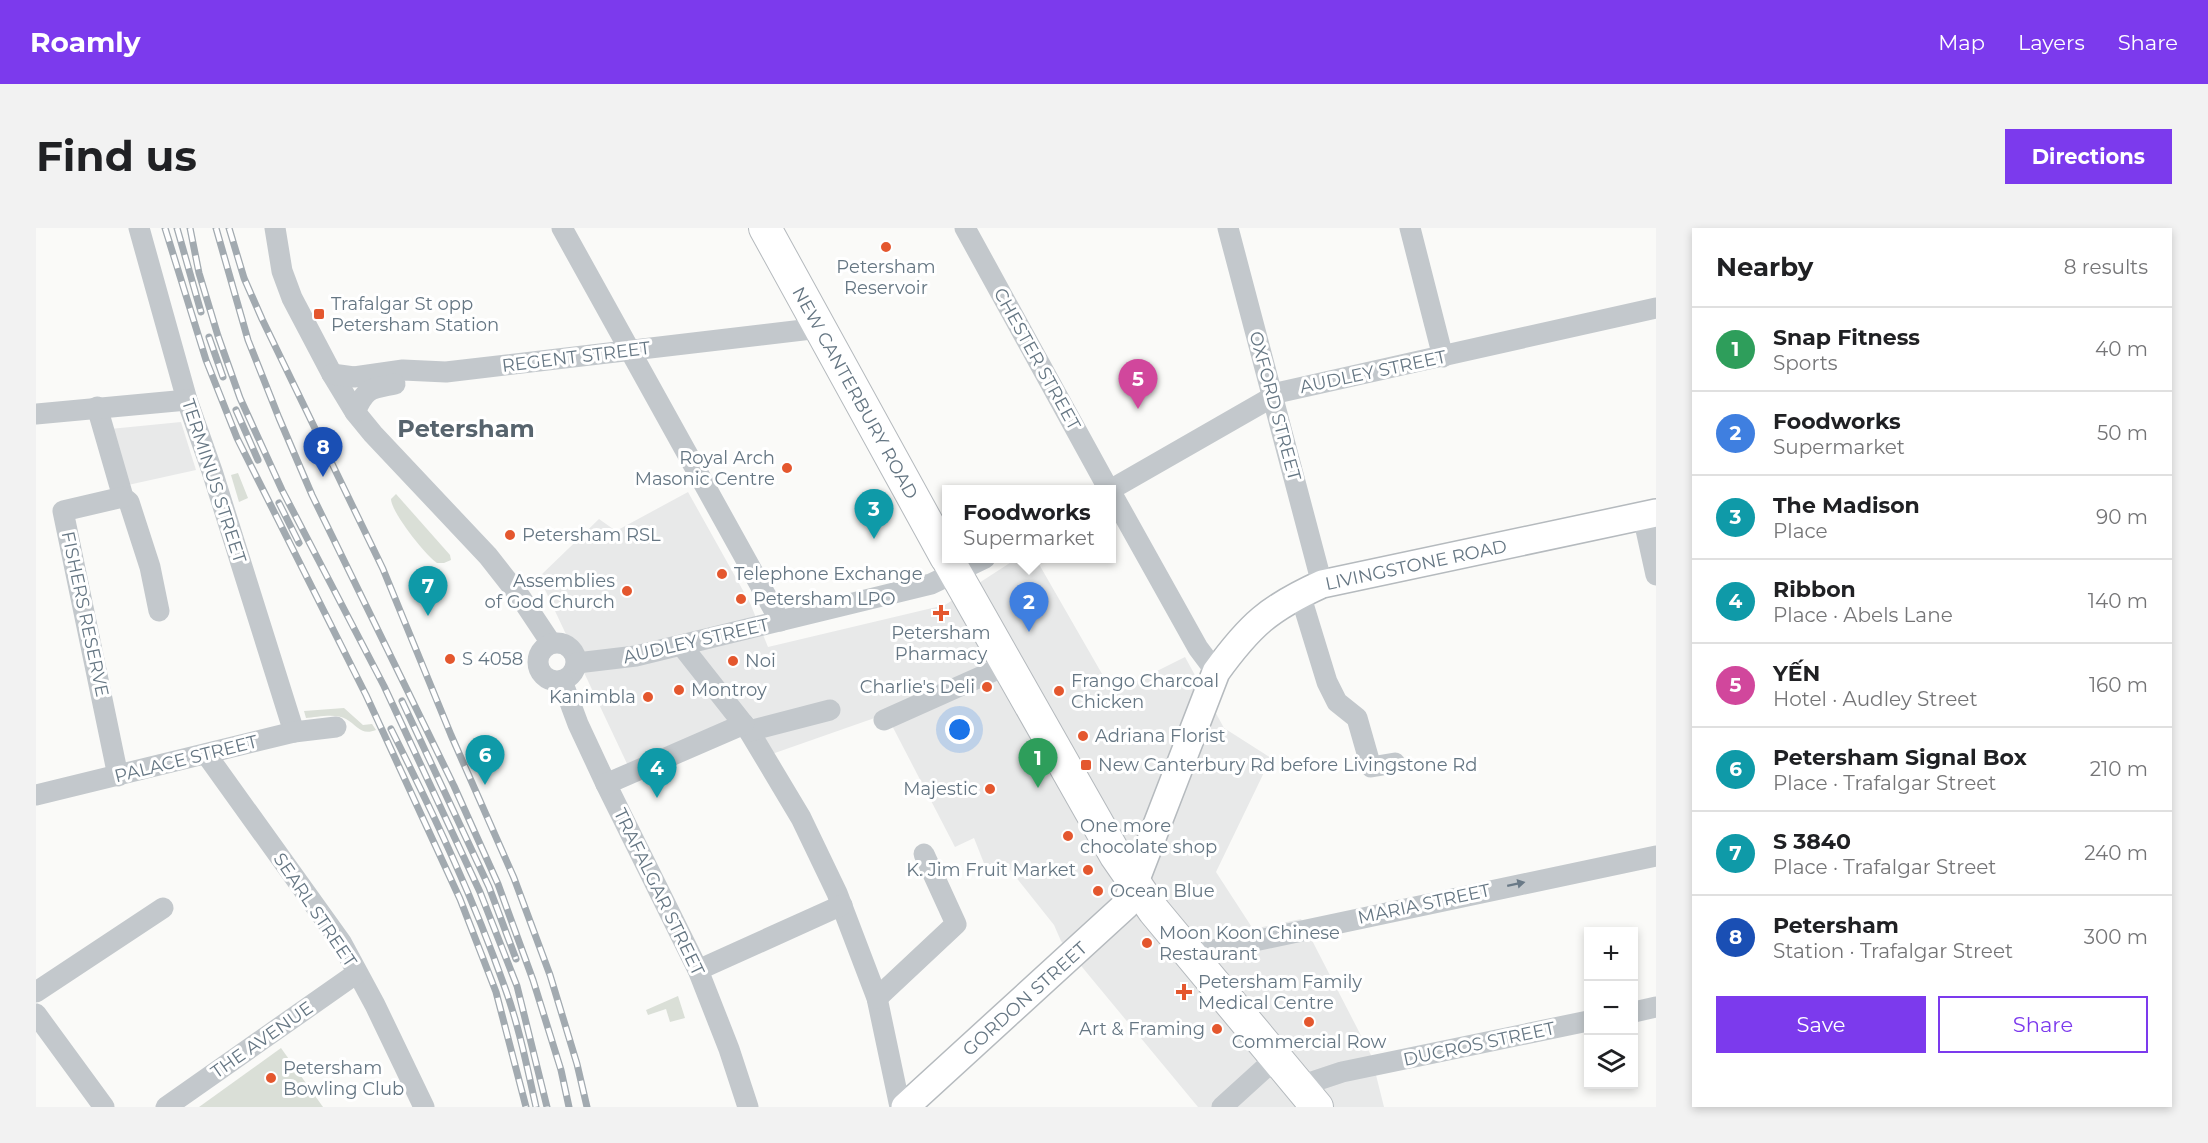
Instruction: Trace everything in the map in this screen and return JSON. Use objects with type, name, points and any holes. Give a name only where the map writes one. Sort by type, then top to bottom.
[{"type":"highway","name":"NEW CANTERBURY ROAD","points":[[765,228],[942,549]]},
{"type":"highway","name":"NEW CANTERBURY ROAD","points":[[950,563],[1111,846],[1135,883],[1155,911],[1309,1097]]},
{"type":"main road","name":"LIVINGSTONE ROAD","points":[[1135,883],[1216,672],[1240,639],[1267,614],[1311,589],[1650,514]]},
{"type":"main road","name":"GORDON STREET","points":[[905,1107],[1119,913],[1126,905],[1135,883]]},
{"type":"street","name":"TERMINUS STREET","points":[[139,228],[187,400],[212,471],[294,732]]},
{"type":"street","points":[[275,228],[286,285],[332,374],[355,411],[373,435],[488,556],[521,598],[551,643]]},
{"type":"street","points":[[562,228],[780,621]]},
{"type":"street","name":"CHESTER STREET","points":[[965,228],[1107,485]]},
{"type":"street","name":"OXFORD STREET","points":[[1227,228],[1273,397],[1327,682],[1337,702],[1357,718],[1371,767],[1395,762]]},
{"type":"street","points":[[1410,228],[1443,357]]},
{"type":"street","name":"AUDLEY STREET","points":[[1116,488],[1281,392],[1656,309]]},
{"type":"street","name":"REGENT STREET","points":[[332,374],[354,376],[402,370],[446,372],[820,328]]},
{"type":"street","points":[[355,411],[362,396],[369,389],[446,372]]},
{"type":"street","points":[[36,414],[187,400]]},
{"type":"street","points":[[97,407],[123,497],[129,502],[150,567],[159,611]]},
{"type":"street","name":"FISHERS RESERVE","points":[[118,776],[63,511],[123,497]]},
{"type":"street","name":"CHESTER STREET","points":[[1116,502],[1198,648],[1216,672]]},
{"type":"street","points":[[1650,514],[1656,575]]},
{"type":"street","name":"AUDLEY STREET","points":[[577,663],[636,656],[682,646],[936,583],[950,563]]},
{"type":"street","points":[[562,642],[575,652],[577,663],[572,674],[562,681],[545,677],[539,667],[539,655],[551,643],[562,642]]},
{"type":"street","points":[[682,646],[747,728],[801,818],[842,905],[877,998],[900,1107]]},
{"type":"street","points":[[884,720],[1007,665]]},
{"type":"street","name":"TRAFALGAR STREET","points":[[562,681],[606,784],[698,970],[729,1049],[743,1100]]},
{"type":"street","points":[[606,784],[747,728],[830,710]]},
{"type":"street","name":"PALACE STREET","points":[[36,795],[294,732],[336,727]]},
{"type":"street","name":"SEARL STREET","points":[[206,754],[340,942],[424,1107]]},
{"type":"street","points":[[877,998],[956,924],[924,854]]},
{"type":"street","name":"MARIA STREET","points":[[1193,957],[1217,949],[1656,856]]},
{"type":"street","points":[[698,970],[842,905]]},
{"type":"street","points":[[36,992],[163,908]]},
{"type":"street","name":"THE AVENUE","points":[[166,1107],[357,973]]},
{"type":"street","points":[[1638,1010],[1656,1007]]},
{"type":"street","points":[[36,1014],[104,1107]]},
{"type":"street","name":"DUCROS STREET","points":[[1309,1097],[1342,1072],[1584,1022]]},
{"type":"street","points":[[1222,1107],[1276,1058]]},
{"type":"shaded area","points":[[181,422],[196,470],[128,485],[110,429]]},
{"type":"shaded area","points":[[238,473],[248,498],[239,502],[231,475]]},
{"type":"shaded area","points":[[688,492],[750,603],[768,647],[945,605],[1010,563],[1038,563],[1113,693],[1185,657],[1224,728],[1271,758],[1216,872],[1253,929],[1301,919],[1371,1055],[1384,1107],[1198,1107],[1061,941],[1054,925],[1007,866],[989,876],[974,838],[955,847],[886,714],[772,754],[744,716],[630,770],[539,577],[599,519],[616,531]]},
{"type":"shaded area","points":[[396,494],[450,555],[451,560],[437,563],[418,543],[397,514],[391,499]]},
{"type":"shaded area","points":[[344,708],[363,725],[372,724],[376,730],[363,731],[346,719],[337,716],[306,718],[304,711]]},
{"type":"shaded area","points":[[678,996],[685,1018],[670,1022],[666,1009],[648,1015],[646,1010]]},
{"type":"shaded area","name":"Petersham Bowling Club","points":[[281,1048],[323,1107],[199,1107]]},
{"type":"railway","points":[[165,228],[206,360],[237,438],[366,695],[460,899],[496,992],[526,1107]]},
{"type":"railway","points":[[177,228],[201,312]]},
{"type":"railway","points":[[190,228],[199,273],[240,398],[282,490],[384,686],[480,892],[517,986],[547,1107]]},
{"type":"railway","points":[[216,228],[248,340],[312,495],[454,786],[498,884],[533,980],[561,1070],[569,1107]]},
{"type":"railway","points":[[229,228],[244,278],[383,569],[451,735],[514,878],[550,975],[577,1064],[587,1107]]},
{"type":"railway","points":[[209,337],[223,377]]},
{"type":"railway","points":[[236,410],[258,460]]},
{"type":"railway","points":[[279,503],[299,543]]},
{"type":"railway","points":[[402,701],[489,887],[516,959]]},
{"type":"railway","points":[[391,729],[452,857],[493,955],[514,1017],[536,1107]]},
{"type":"place","name":"Petersham Reservoir","points":[[886,247]]},
{"type":"place","name":"Trafalgar St opp Petersham Station","points":[[319,314]]},
{"type":"place","name":"YẾN","points":[[1138,409]]},
{"type":"place","name":"Royal Arch Masonic Centre","points":[[787,468]]},
{"type":"place","name":"Petersham","points":[[323,477]]},
{"type":"place","name":"Petersham RSL","points":[[510,535]]},
{"type":"place","name":"The Madison","points":[[874,539]]},
{"type":"place","name":"Telephone Exchange","points":[[722,574]]},
{"type":"place","name":"Assemblies of God Church","points":[[627,591]]},
{"type":"place","name":"Petersham LPO","points":[[741,599]]},
{"type":"place","name":"Petersham Pharmacy","points":[[941,613]]},
{"type":"place","name":"S 3840","points":[[428,616]]},
{"type":"place","name":"Foodworks","points":[[1029,632]]},
{"type":"place","name":"S 4058","points":[[450,659]]},
{"type":"place","name":"Noi","points":[[733,661]]},
{"type":"place","name":"Charlie's Deli","points":[[987,687]]},
{"type":"place","name":"Montroy","points":[[679,690]]},
{"type":"place","name":"Frango Charcoal Chicken","points":[[1059,691]]},
{"type":"place","name":"Kanimbla","points":[[648,697]]},
{"type":"place","name":"Adriana Florist","points":[[1083,736]]},
{"type":"place","name":"New Canterbury Rd before Livingstone Rd","points":[[1086,765]]},
{"type":"place","name":"Petersham Signal Box","points":[[485,785]]},
{"type":"place","name":"Snap Fitness","points":[[1038,788]]},
{"type":"place","name":"Majestic","points":[[990,789]]},
{"type":"place","name":"Ribbon","points":[[657,798]]},
{"type":"place","name":"One more chocolate shop","points":[[1068,836]]},
{"type":"place","name":"K. Jim Fruit Market","points":[[1088,870]]},
{"type":"place","name":"Ocean Blue","points":[[1098,891]]},
{"type":"place","name":"Moon Koon Chinese Restaurant","points":[[1147,943]]},
{"type":"place","name":"Petersham Family Medical Centre","points":[[1184,992]]},
{"type":"place","name":"Commercial Row","points":[[1309,1022]]},
{"type":"place","name":"Art & Framing","points":[[1217,1029]]},
{"type":"place","name":"Petersham Bowling Club","points":[[271,1078]]},
{"type":"district","name":"Petersham","points":[[466,428]]}]
